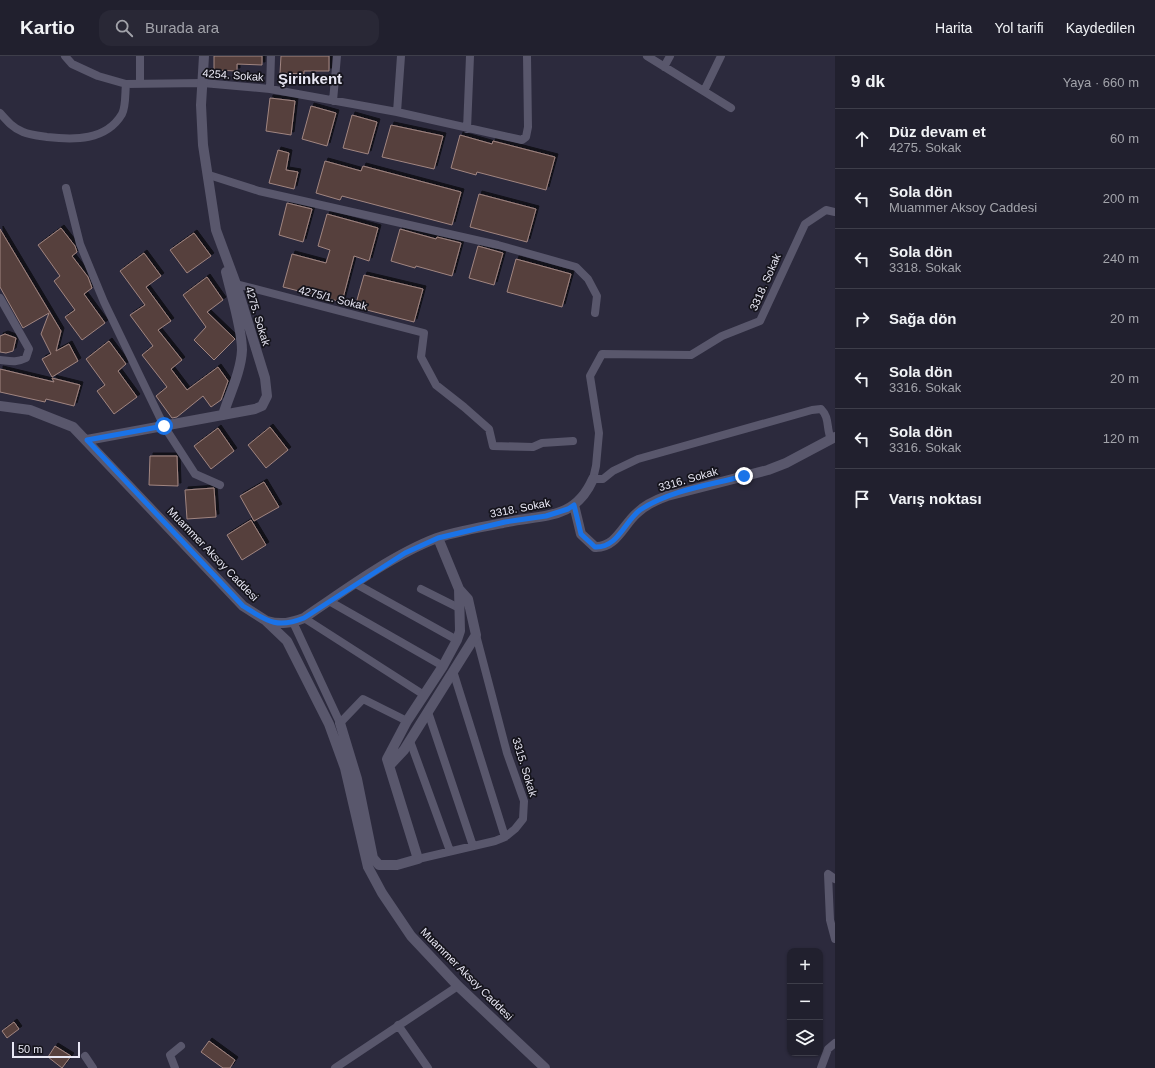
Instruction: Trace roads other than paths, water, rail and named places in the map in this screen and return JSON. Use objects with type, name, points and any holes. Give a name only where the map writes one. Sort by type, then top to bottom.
[{"type":"street","name":"4254. Sokak","points":[[65,56],[72,64],[98,76],[126,84],[203,83],[270,88],[397,112],[467,129],[522,140],[526,137],[528,127],[528,56]]},
{"type":"street","points":[[140,56],[140,84]]},
{"type":"street","name":"4275. Sokak","points":[[87,440],[255,409],[262,406],[268,396],[265,378],[236,284],[216,230],[204,145],[201,105],[204,56]]},
{"type":"street","points":[[270,88],[271,56]]},
{"type":"street","points":[[333,101],[337,56]]},
{"type":"street","points":[[397,112],[401,56]]},
{"type":"street","points":[[467,129],[470,56]]},
{"type":"street","points":[[647,56],[731,108]]},
{"type":"street","points":[[664,67],[670,56]]},
{"type":"street","points":[[704,91],[721,56]]},
{"type":"street","points":[[0,113],[11,126],[24,133],[66,139],[86,138],[102,132],[114,123],[122,113],[126,84]]},
{"type":"street","points":[[209,175],[259,191],[498,246],[576,267],[588,279],[597,296],[595,313]]},
{"type":"street","points":[[66,188],[80,244],[104,302],[164,426],[195,474],[220,485]]},
{"type":"street","name":"3318. Sokak","points":[[265,620],[278,624],[293,622],[304,618],[405,553],[438,538],[505,522],[546,516],[568,509],[574,505],[589,488],[596,466],[599,433],[590,376],[602,354],[691,355],[722,336],[760,321],[805,224],[826,210],[835,212]]},
{"type":"street","points":[[216,230],[237,320],[242,349],[240,361],[223,415]]},
{"type":"street","name":"4275/1. Sokak","points":[[236,284],[424,333],[421,357],[436,385],[489,429],[493,446],[533,447],[542,443],[573,441]]},
{"type":"street","points":[[0,298],[29,349],[26,358],[20,361],[15,362],[0,360]]},
{"type":"street","name":"Muammer Aksoy Caddesi","points":[[0,406],[30,410],[73,426],[243,606],[265,620],[287,641],[329,724],[345,768],[368,867],[382,893],[411,936],[458,986],[544,1068]]},
{"type":"street","points":[[592,479],[603,479],[638,459],[812,410],[821,409],[827,415],[829,433],[833,438]]},
{"type":"street","name":"3316. Sokak","points":[[574,505],[579,528],[585,538],[595,547],[607,546],[637,513],[651,503],[667,496],[768,470],[786,463],[833,438]]},
{"type":"street","points":[[390,765],[410,741],[476,635],[468,599],[460,589],[438,538]]},
{"type":"street","points":[[356,584],[457,640]]},
{"type":"street","points":[[421,589],[459,608]]},
{"type":"street","points":[[293,622],[340,723],[357,779],[373,858],[379,865],[397,865],[418,859],[387,759],[407,721],[443,666],[457,640],[460,631],[460,589]]},
{"type":"street","points":[[329,601],[443,666]]},
{"type":"street","points":[[304,618],[424,694]]},
{"type":"street","name":"3315. Sokak","points":[[418,859],[505,837],[515,829],[523,819],[524,801],[507,753],[476,635]]},
{"type":"street","points":[[453,671],[505,837]]},
{"type":"street","points":[[340,723],[363,699],[407,721]]},
{"type":"street","points":[[428,712],[473,846]]},
{"type":"street","points":[[410,741],[450,852]]},
{"type":"street","points":[[835,879],[828,874],[830,920],[835,939]]},
{"type":"street","points":[[335,1068],[458,986]]},
{"type":"street","points":[[398,1025],[428,1068]]},
{"type":"street","points":[[821,1068],[828,1049],[835,1043]]},
{"type":"street","points":[[175,1068],[170,1055],[181,1046]]},
{"type":"street","points":[[85,1056],[94,1068]]},
{"type":"district","name":"Şirinkent","points":[[310,79]]}]
